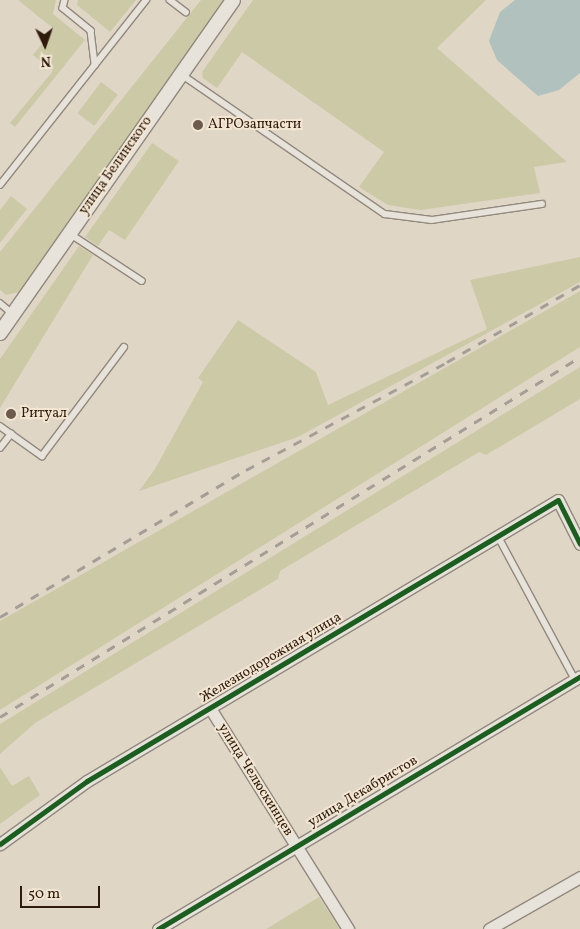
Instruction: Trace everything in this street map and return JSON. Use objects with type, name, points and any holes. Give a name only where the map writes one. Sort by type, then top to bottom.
[{"type":"street","name":"улица Белинского","points":[[0,333],[233,0]]},
{"type":"street","name":"Железнодорожная улица","points":[[0,844],[86,781],[558,500],[580,544]]},
{"type":"street","name":"улица Декабристов","points":[[158,929],[578,678]]},
{"type":"street","name":"улица Челюскинцев","points":[[210,708],[348,929]]},
{"type":"street","points":[[489,929],[580,877]]},
{"type":"lane","points":[[64,0],[63,8],[91,31],[95,65]]},
{"type":"lane","points":[[0,184],[146,0]]},
{"type":"lane","points":[[170,0],[186,12]]},
{"type":"lane","points":[[181,74],[385,214],[432,220],[542,204]]},
{"type":"lane","points":[[69,233],[142,281]]},
{"type":"lane","points":[[0,303],[13,314]]},
{"type":"lane","points":[[0,426],[42,456],[124,348]]},
{"type":"lane","points":[[0,448],[11,434]]},
{"type":"lane","points":[[498,536],[578,678]]},
{"type":"shaded area","points":[[18,0],[56,0],[53,14],[85,40],[15,127],[10,123],[53,71],[33,55],[54,29]]},
{"type":"shaded area","points":[[78,0],[136,0],[110,32],[77,5]]},
{"type":"shaded area","points":[[201,0],[223,0],[223,3],[20,292],[6,295],[0,290],[0,252]]},
{"type":"shaded area","points":[[253,0],[486,0],[437,48],[567,162],[534,167],[540,193],[421,210],[388,205],[359,187],[384,152],[242,52],[217,88],[203,78],[202,72]]},
{"type":"shaded area","points":[[515,0],[580,0],[580,73],[559,90],[538,96],[497,60],[489,41],[500,12]]},
{"type":"shaded area","points":[[101,82],[118,95],[94,126],[78,113]]},
{"type":"shaded area","points":[[152,143],[179,161],[125,240],[109,230],[98,246],[85,237]]},
{"type":"shaded area","points":[[11,196],[27,209],[0,243],[0,210]]},
{"type":"shaded area","points":[[79,246],[93,255],[0,408],[0,359]]},
{"type":"shaded area","points":[[580,257],[580,282],[298,437],[139,491],[155,469],[203,382],[198,378],[238,320],[316,372],[328,405],[487,329],[470,280]]},
{"type":"shaded area","points":[[580,291],[580,347],[0,710],[0,621]]},
{"type":"shaded area","points":[[580,367],[580,399],[486,455],[479,452],[280,571],[278,579],[35,723],[0,754],[0,724]]},
{"type":"shaded area","points":[[0,767],[12,786],[29,776],[40,795],[0,824]]},
{"type":"shaded area","points":[[319,897],[340,929],[266,929]]},
{"type":"railway","points":[[0,617],[246,470],[447,362],[580,285]]},
{"type":"railway","points":[[0,717],[580,357]]},
{"type":"cycle path","points":[[0,844],[87,781],[558,500],[580,544]]},
{"type":"cycle path","points":[[158,929],[580,676]]},
{"type":"place","name":"АГРОзапчасти","points":[[198,125]]},
{"type":"place","name":"Ритуал","points":[[11,414]]}]
